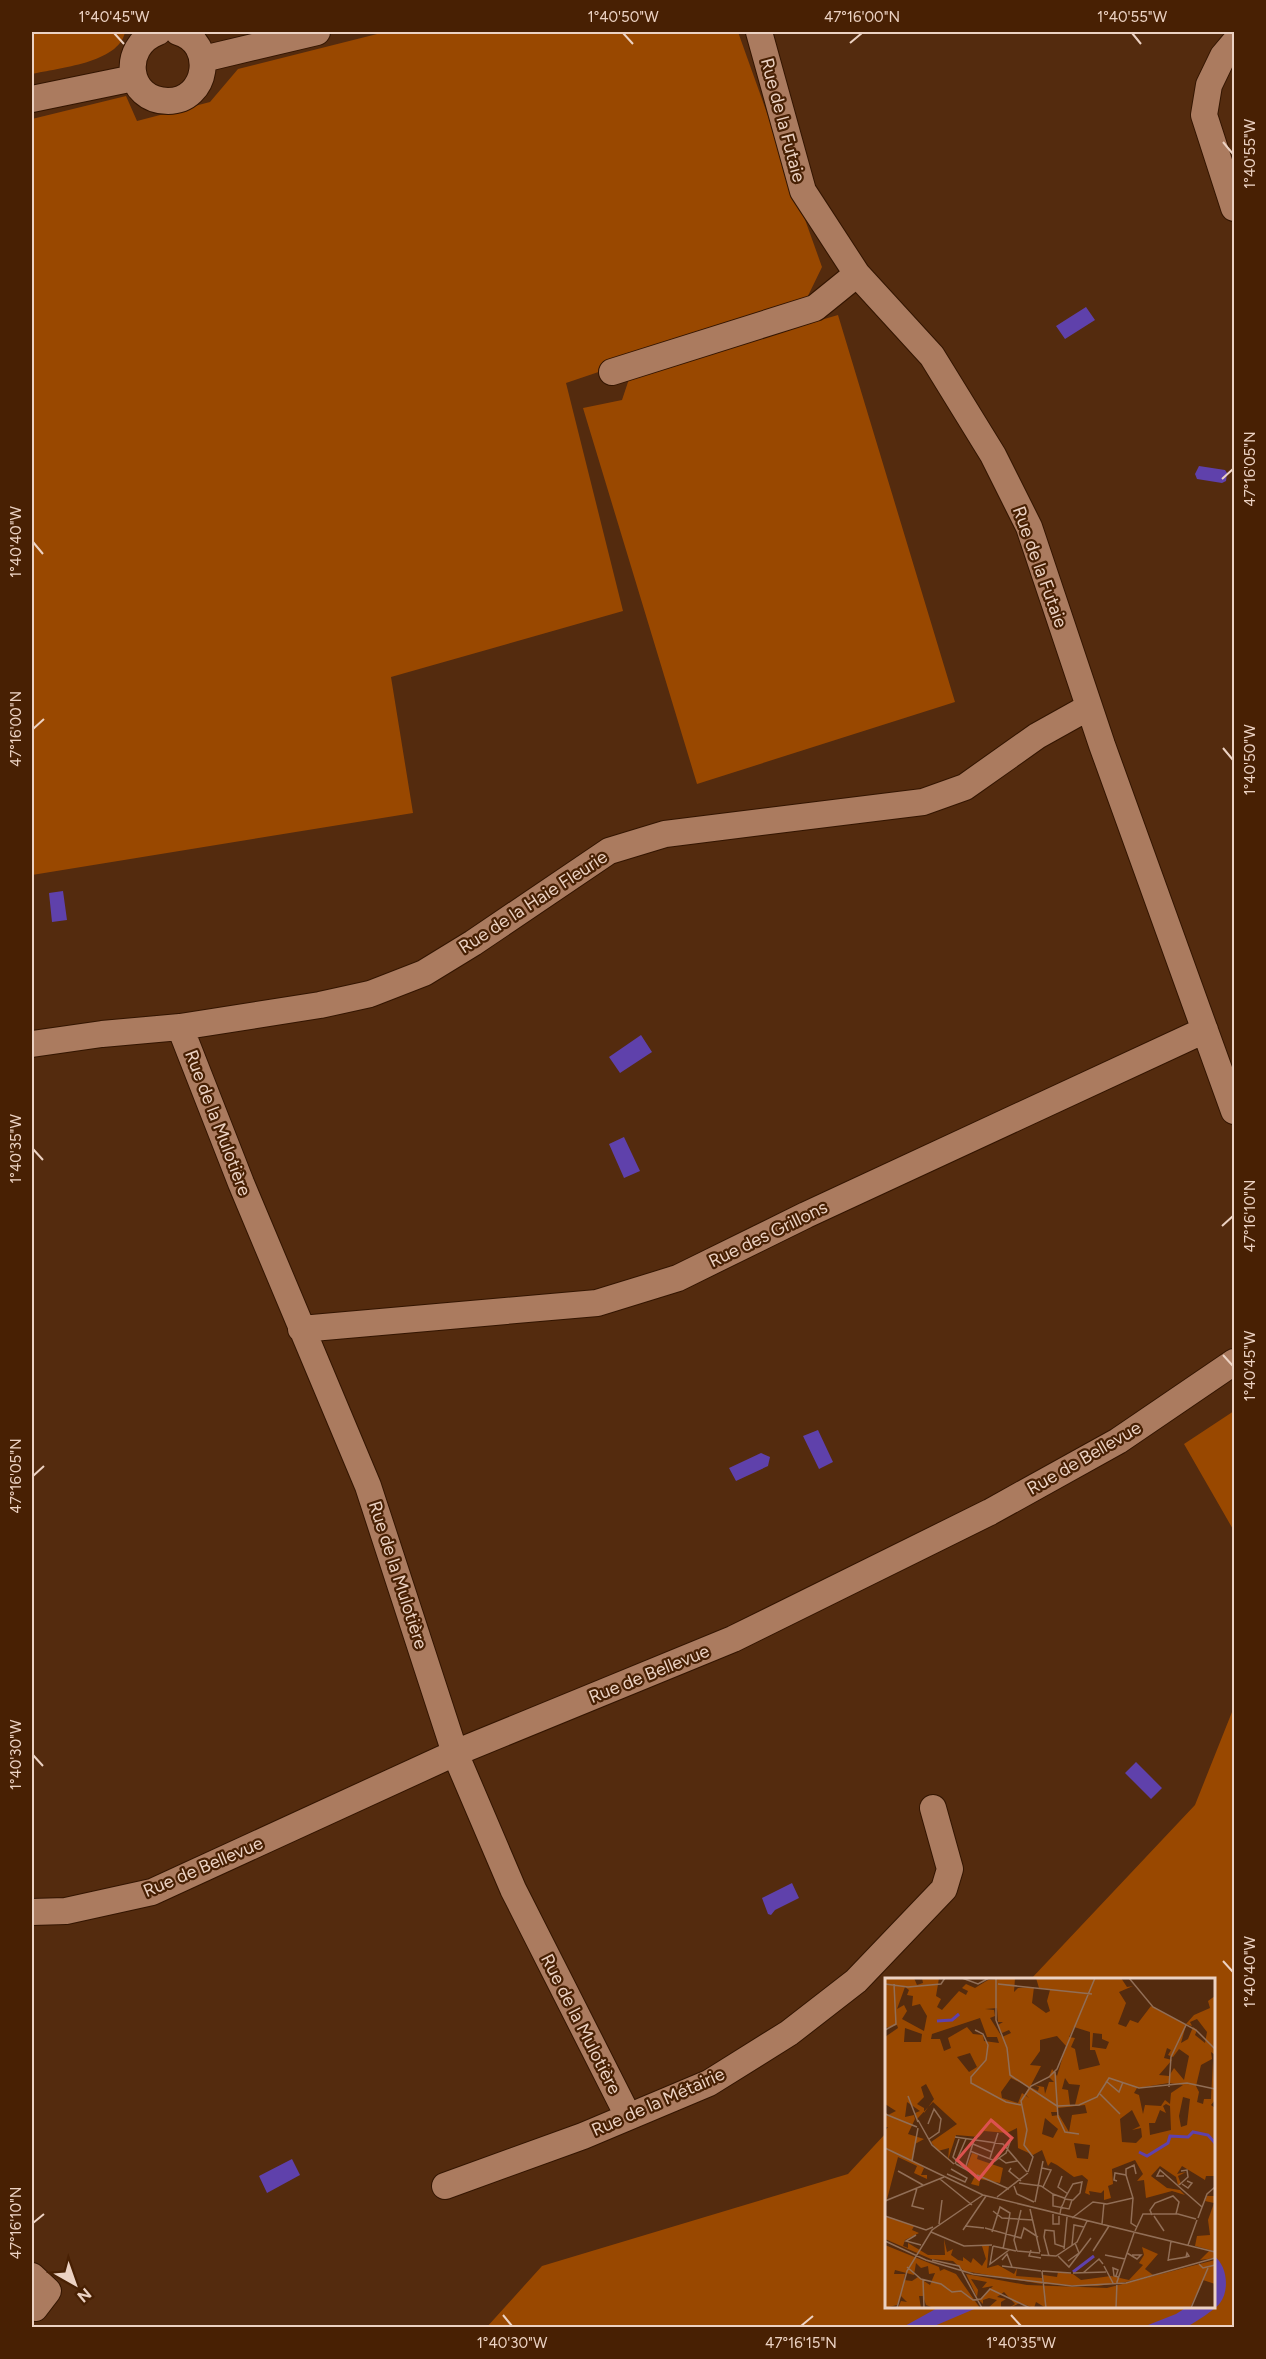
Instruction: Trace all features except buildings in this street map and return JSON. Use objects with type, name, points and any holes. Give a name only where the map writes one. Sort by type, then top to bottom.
[{"type":"street","points":[[158,32],[150,34],[140,42],[134,53],[132,65],[134,78],[138,87],[154,99],[174,101],[185,97],[200,81],[203,70],[200,48],[193,39],[178,32]]},
{"type":"street","points":[[203,59],[317,32]]},
{"type":"street","name":"Rue de la Futaie","points":[[759,32],[803,191],[858,274],[932,356],[993,454],[1029,528],[1089,707],[1234,1111]]},
{"type":"street","points":[[1234,43],[1223,56],[1209,85],[1204,114],[1234,207]]},
{"type":"street","points":[[32,99],[134,78]]},
{"type":"street","points":[[612,372],[815,308],[858,274]]},
{"type":"street","name":"Rue de la Haie Fleurie","points":[[32,1044],[102,1034],[180,1027],[320,1005],[370,994],[424,973],[473,943],[609,851],[664,834],[924,802],[965,787],[1037,736],[1089,707]]},
{"type":"street","name":"Rue de la Mulotière","points":[[180,1027],[241,1183],[368,1486],[455,1753],[513,1889],[628,2116]]},
{"type":"street","name":"Rue des Grillons","points":[[301,1329],[597,1303],[678,1278],[816,1210],[1204,1030]]},
{"type":"street","name":"Rue de Bellevue","points":[[32,1912],[66,1911],[152,1892],[455,1753],[733,1639],[990,1512],[1119,1441],[1234,1362]]},
{"type":"street","name":"Rue de la Métairie","points":[[445,2186],[583,2136],[709,2083],[789,2033],[856,1981],[944,1888],[950,1869],[933,1808]]},
{"type":"street","points":[[32,2276],[48,2291],[35,2308]]},
{"type":"shaded area","points":[[32,32],[125,32],[112,51],[100,57],[32,74]]},
{"type":"shaded area","points":[[385,32],[738,32],[822,267],[805,302],[566,383],[623,611],[391,677],[413,813],[32,875],[32,119],[126,96],[137,121],[210,102],[238,69]]},
{"type":"shaded area","points":[[1086,307],[1095,320],[1065,339],[1056,326]]},
{"type":"shaded area","points":[[838,315],[955,702],[697,784],[583,408],[622,400],[630,376]]},
{"type":"shaded area","points":[[1199,466],[1225,470],[1226,481],[1222,483],[1197,479],[1195,474]]},
{"type":"shaded area","points":[[63,891],[67,920],[52,922],[49,893]]},
{"type":"shaded area","points":[[641,1035],[652,1052],[620,1073],[609,1057]]},
{"type":"shaded area","points":[[624,1137],[640,1171],[624,1178],[609,1144]]},
{"type":"shaded area","points":[[1234,1411],[1234,1531],[1184,1444]]},
{"type":"shaded area","points":[[818,1430],[833,1462],[819,1469],[803,1436]]},
{"type":"shaded area","points":[[761,1453],[770,1457],[768,1466],[736,1481],[729,1468]]},
{"type":"shaded area","points":[[1234,1707],[1234,2327],[486,2328],[542,2266],[848,2174],[885,2134],[885,2308],[1215,2308],[1215,1978],[1032,1978],[1195,1805]]},
{"type":"shaded area","points":[[1136,1762],[1162,1788],[1151,1799],[1125,1773]]},
{"type":"shaded area","points":[[792,1883],[799,1898],[775,1910],[771,1915],[768,1914],[762,1898]]},
{"type":"shaded area","points":[[292,2159],[300,2175],[267,2193],[259,2176]]},
{"type":"shaded area","points":[[1215,2257],[1222,2265],[1226,2278],[1223,2298],[1215,2308]]},
{"type":"shaded area","points":[[937,2308],[977,2308],[932,2327],[903,2327]]},
{"type":"shaded area","points":[[1185,2308],[1215,2308],[1199,2320],[1182,2328],[1143,2327]]}]
